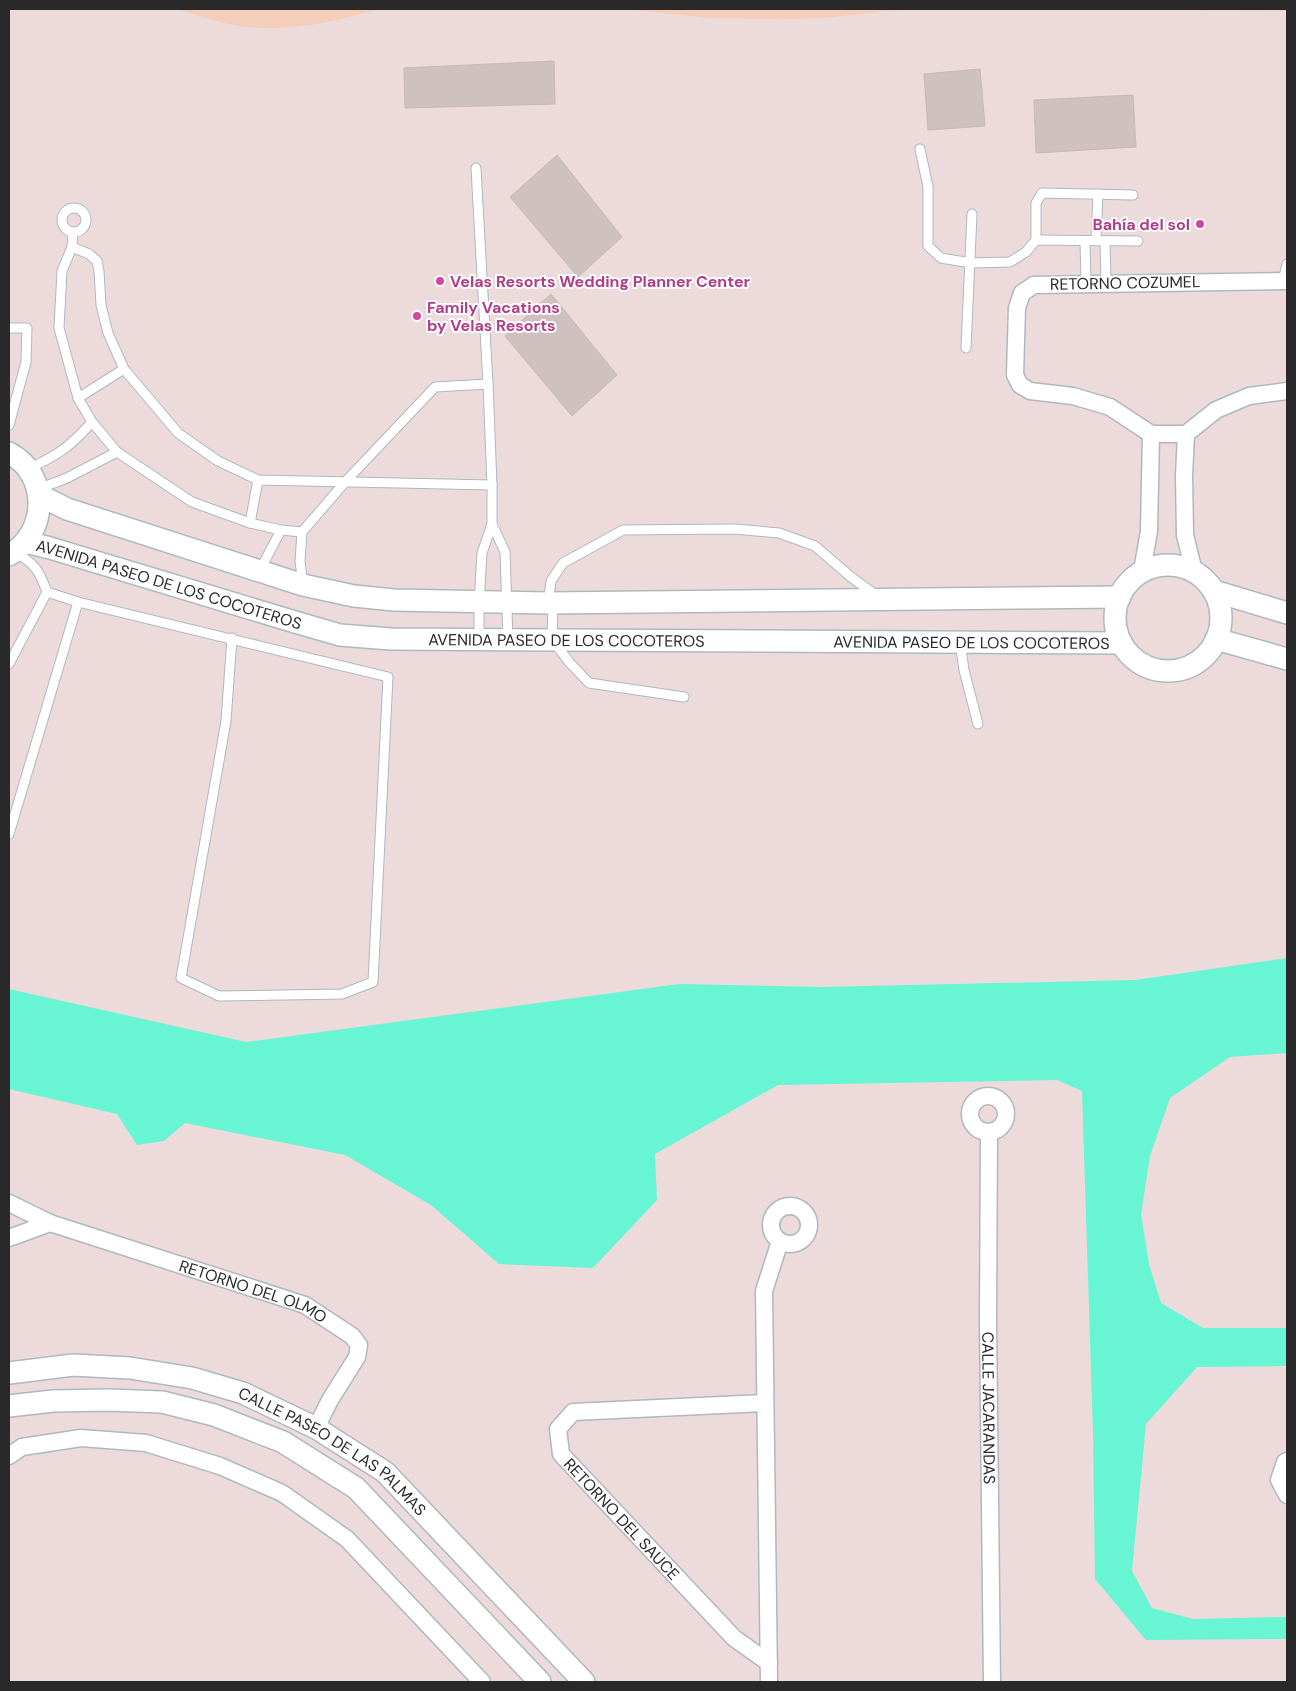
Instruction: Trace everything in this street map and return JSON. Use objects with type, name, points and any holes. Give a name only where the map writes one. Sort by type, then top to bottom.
[{"type":"street","name":"RETORNO COZUMEL","points":[[1151,434],[1110,407],[1073,396],[1030,391],[1020,385],[1015,375],[1017,308],[1022,293],[1034,285],[1285,281]]},
{"type":"street","points":[[1142,572],[1149,531],[1151,434],[1186,434],[1216,410],[1249,396],[1287,391]]},
{"type":"street","points":[[1186,434],[1184,476],[1185,535],[1194,572]]},
{"type":"street","name":"AVENIDA PASEO DE LOS COCOTEROS","points":[[9,454],[28,469],[38,492],[40,512],[35,528],[16,550]]},
{"type":"street","points":[[38,492],[66,509],[303,585],[354,596],[394,600],[551,603],[1120,596]]},
{"type":"street","name":"AVENIDA PASEO DE LOS COCOTEROS","points":[[16,550],[50,548],[340,634],[392,639],[1121,642]]},
{"type":"street","name":"AVENIDA PASEO DE LOS COCOTEROS","points":[[1171,565],[1183,567],[1194,572],[1205,580],[1214,591],[1220,606],[1221,623],[1216,639],[1207,653],[1194,664],[1178,670],[1161,671],[1145,666],[1131,656],[1121,642],[1116,628],[1115,613],[1120,596],[1129,582],[1142,572],[1158,566],[1171,565]]},
{"type":"street","name":"AVENIDA PASEO DE LOS COCOTEROS","points":[[1214,591],[1287,613]]},
{"type":"street","points":[[1216,639],[1287,659]]},
{"type":"street","name":"CALLE JACARANDAS","points":[[989,1133],[988,1321],[995,1680]]},
{"type":"street","name":"RETORNO DEL OLMO","points":[[9,1203],[50,1223],[305,1305],[352,1336],[359,1345],[357,1357],[330,1400],[316,1428]]},
{"type":"street","points":[[9,1238],[50,1223]]},
{"type":"street","points":[[769,1682],[764,1292],[780,1241]]},
{"type":"street","name":"CALLE PASEO DE LAS PALMAS","points":[[9,1373],[73,1365],[130,1368],[192,1378],[243,1393],[316,1428],[385,1472],[584,1682]]},
{"type":"street","name":"CALLE PASEO DE LAS PALMAS","points":[[9,1406],[53,1401],[110,1400],[162,1402],[214,1415],[282,1442],[356,1488],[540,1682]]},
{"type":"street","name":"RETORNO DEL SAUCE","points":[[764,1403],[573,1412],[558,1429],[561,1454],[734,1638],[769,1663]]},
{"type":"street","points":[[9,1456],[22,1447],[80,1438],[146,1443],[220,1466],[282,1493],[347,1539],[482,1682]]},
{"type":"street","points":[[1287,1461],[1279,1480],[1287,1495]]},
{"type":"street","points":[[426,1562],[450,1540]]},
{"type":"lane","points":[[920,149],[928,187],[928,246],[941,258],[971,263],[1010,262],[1026,252],[1036,240],[1036,204],[1042,193],[1133,195]]},
{"type":"lane","points":[[476,168],[492,486],[492,524],[482,552],[479,640]]},
{"type":"lane","points":[[1098,194],[1106,284]]},
{"type":"lane","points":[[966,348],[972,214]]},
{"type":"lane","points":[[73,232],[72,247],[62,271],[59,328],[78,398],[92,422],[117,452],[192,502],[250,523],[281,530],[302,532]]},
{"type":"lane","points":[[1036,240],[1138,241]]},
{"type":"lane","points":[[1085,240],[1086,284]]},
{"type":"lane","points":[[72,247],[89,254],[97,261],[101,305],[108,333],[124,369],[178,434],[218,460],[258,480],[492,486]]},
{"type":"lane","points":[[1285,281],[1287,264]]},
{"type":"lane","points":[[9,328],[28,328],[26,362],[14,393],[9,425]]},
{"type":"lane","points":[[78,398],[124,369]]},
{"type":"lane","points":[[303,585],[300,561],[302,532],[346,481],[435,387],[488,384]]},
{"type":"lane","points":[[28,469],[70,446],[92,422]]},
{"type":"lane","points":[[38,492],[117,452]]},
{"type":"lane","points":[[250,523],[258,480]]},
{"type":"lane","points":[[492,524],[505,552],[508,640]]},
{"type":"lane","points":[[684,697],[589,683],[568,662],[552,639],[551,580],[563,563],[623,530],[735,529],[779,533],[815,546],[851,577],[882,599]]},
{"type":"lane","points":[[260,570],[281,530]]},
{"type":"lane","points":[[9,664],[46,592],[41,574],[31,561],[16,550]]},
{"type":"lane","points":[[46,592],[78,602],[232,638],[388,676],[373,982],[342,994],[219,996],[181,978],[226,722],[232,638]]},
{"type":"lane","points":[[9,834],[78,602]]},
{"type":"lane","points":[[960,641],[964,670],[978,724]]},
{"type":"sand","points":[[174,9],[379,9],[311,25],[258,28],[232,25]]},
{"type":"sand","points":[[621,9],[955,9],[886,11],[824,18],[780,19],[710,18]]},
{"type":"sand","points":[[1007,9],[1287,9],[1287,11]]},
{"type":"shaded area","points":[[1287,958],[1287,1053],[1230,1057],[1170,1098],[1150,1156],[1141,1214],[1149,1264],[1161,1303],[1203,1328],[1287,1328],[1287,1366],[1197,1367],[1146,1424],[1132,1571],[1152,1608],[1193,1619],[1287,1617],[1287,1639],[1146,1640],[1095,1579],[1093,1433],[1082,1091],[1057,1080],[778,1085],[655,1154],[657,1200],[593,1268],[499,1264],[431,1205],[345,1155],[185,1123],[164,1141],[137,1145],[117,1114],[9,1089],[9,989],[246,1042],[679,984],[822,987],[1135,980]]},
{"type":"building","points":[[554,61],[555,104],[405,108],[404,68]]},
{"type":"building","points":[[980,69],[985,126],[928,130],[924,74]]},
{"type":"building","points":[[1133,95],[1136,147],[1036,153],[1034,100]]},
{"type":"building","points":[[557,155],[622,237],[578,277],[510,197]]},
{"type":"building","points":[[551,294],[617,375],[572,416],[505,336]]},
{"type":"place","name":"Bahía del sol","points":[[1200,224]]},
{"type":"place","name":"Velas Resorts Wedding Planner Center","points":[[440,281]]},
{"type":"place","name":"Family Vacations by Velas Resorts","points":[[417,316]]}]
